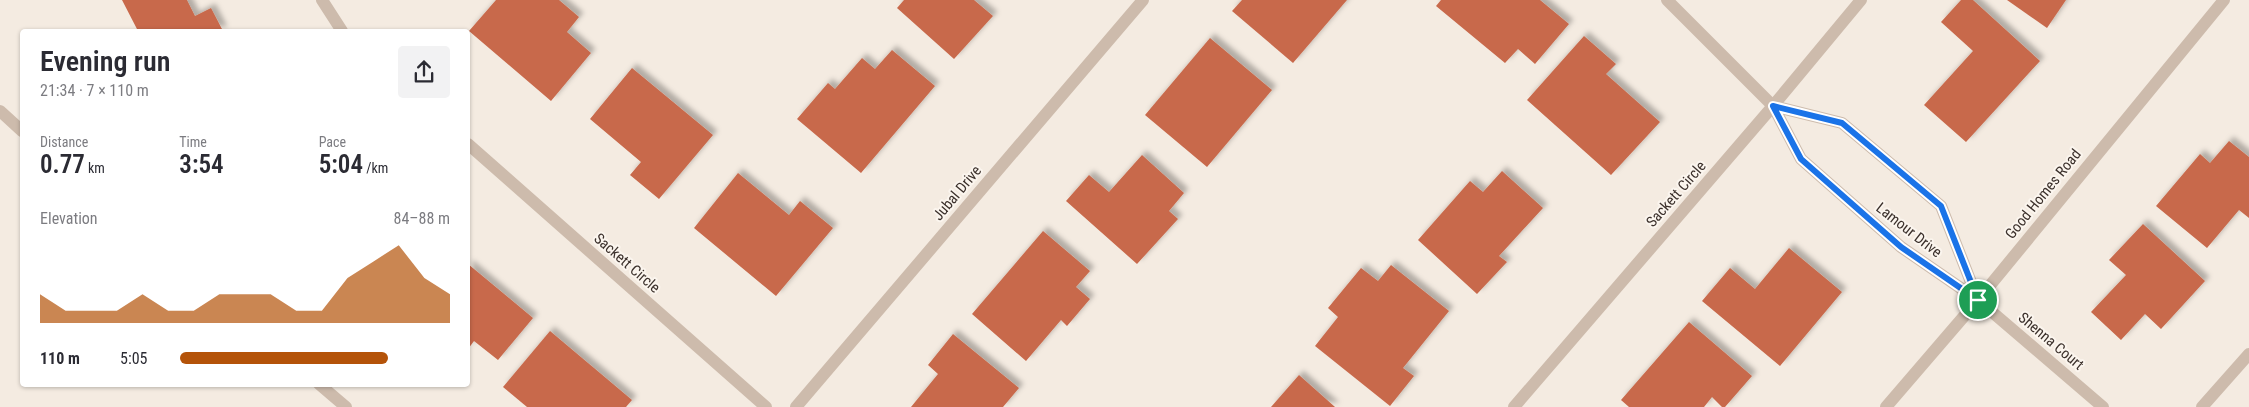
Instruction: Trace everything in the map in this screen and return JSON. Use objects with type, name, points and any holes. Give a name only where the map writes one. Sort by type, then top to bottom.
[{"type":"street","points":[[322,0],[341,29]]},
{"type":"street","name":"Jubal Drive","points":[[796,407],[1143,0]]},
{"type":"street","name":"Lamour Drive","points":[[1667,0],[1773,106],[1801,159],[1901,247],[1978,300]]},
{"type":"street","name":"Sackett Circle","points":[[1514,407],[1773,106],[1861,0]]},
{"type":"street","name":"Good Homes Road","points":[[1886,407],[1978,300],[2224,0]]},
{"type":"street","name":"Lamour Drive","points":[[1773,106],[1842,123],[1941,206],[1978,300]]},
{"type":"street","points":[[0,112],[20,129]]},
{"type":"street","name":"Sackett Circle","points":[[470,146],[766,407]]},
{"type":"street","name":"Shenna Court","points":[[1978,300],[2103,407]]},
{"type":"street","points":[[2202,407],[2249,354]]},
{"type":"street","points":[[323,387],[346,407]]},
{"type":"building","points":[[122,0],[187,0],[195,16],[211,8],[222,29],[137,29]]},
{"type":"building","points":[[496,0],[559,0],[579,17],[567,32],[591,53],[551,101],[470,32]]},
{"type":"building","points":[[904,0],[974,0],[993,16],[954,59],[897,8]]},
{"type":"building","points":[[1242,0],[1347,0],[1293,63],[1232,11]]},
{"type":"building","points":[[1441,0],[1540,0],[1569,24],[1535,64],[1518,49],[1505,63],[1436,6]]},
{"type":"building","points":[[1961,0],[1973,0],[2040,61],[1966,142],[1924,105],[1973,51],[1941,22]]},
{"type":"building","points":[[2007,0],[2066,0],[2047,28]]},
{"type":"building","points":[[1584,36],[1616,64],[1606,74],[1660,122],[1611,175],[1527,100]]},
{"type":"building","points":[[1210,38],[1272,90],[1207,167],[1145,115]]},
{"type":"building","points":[[892,50],[935,86],[861,173],[797,119],[828,83],[835,89],[862,58],[875,69]]},
{"type":"building","points":[[632,68],[713,135],[659,199],[630,175],[641,162],[590,119]]},
{"type":"building","points":[[2229,141],[2249,157],[2249,218],[2239,210],[2207,248],[2156,206],[2200,154],[2210,163]]},
{"type":"building","points":[[1142,155],[1184,193],[1169,211],[1178,219],[1137,264],[1066,201],[1089,175],[1109,192]]},
{"type":"building","points":[[1502,171],[1543,208],[1499,256],[1507,262],[1477,294],[1418,240],[1470,181],[1483,192]]},
{"type":"building","points":[[738,173],[789,215],[800,201],[833,228],[776,296],[694,228]]},
{"type":"building","points":[[2143,224],[2205,281],[2161,329],[2145,314],[2121,340],[2091,312],[2126,275],[2109,260]]},
{"type":"building","points":[[1043,231],[1090,271],[1076,287],[1090,299],[1067,326],[1061,320],[1026,361],[972,314]]},
{"type":"building","points":[[1789,248],[1842,292],[1780,366],[1702,301],[1730,268],[1755,289]]},
{"type":"building","points":[[1391,265],[1449,311],[1403,368],[1414,376],[1390,406],[1315,346],[1338,317],[1328,308],[1361,268],[1378,281]]},
{"type":"building","points":[[470,266],[533,318],[498,360],[474,341],[470,346]]},
{"type":"building","points":[[1689,322],[1752,376],[1725,407],[1722,407],[1712,397],[1704,407],[1629,407],[1621,400]]},
{"type":"building","points":[[550,331],[632,400],[626,407],[527,407],[503,387]]},
{"type":"building","points":[[953,334],[1019,388],[1003,407],[911,407],[938,374],[928,365]]},
{"type":"building","points":[[1299,375],[1335,407],[1271,407]]},
{"type":"route","points":[[1773,106],[1842,123],[1941,206],[1978,300],[1901,247],[1801,159],[1773,106]]}]
